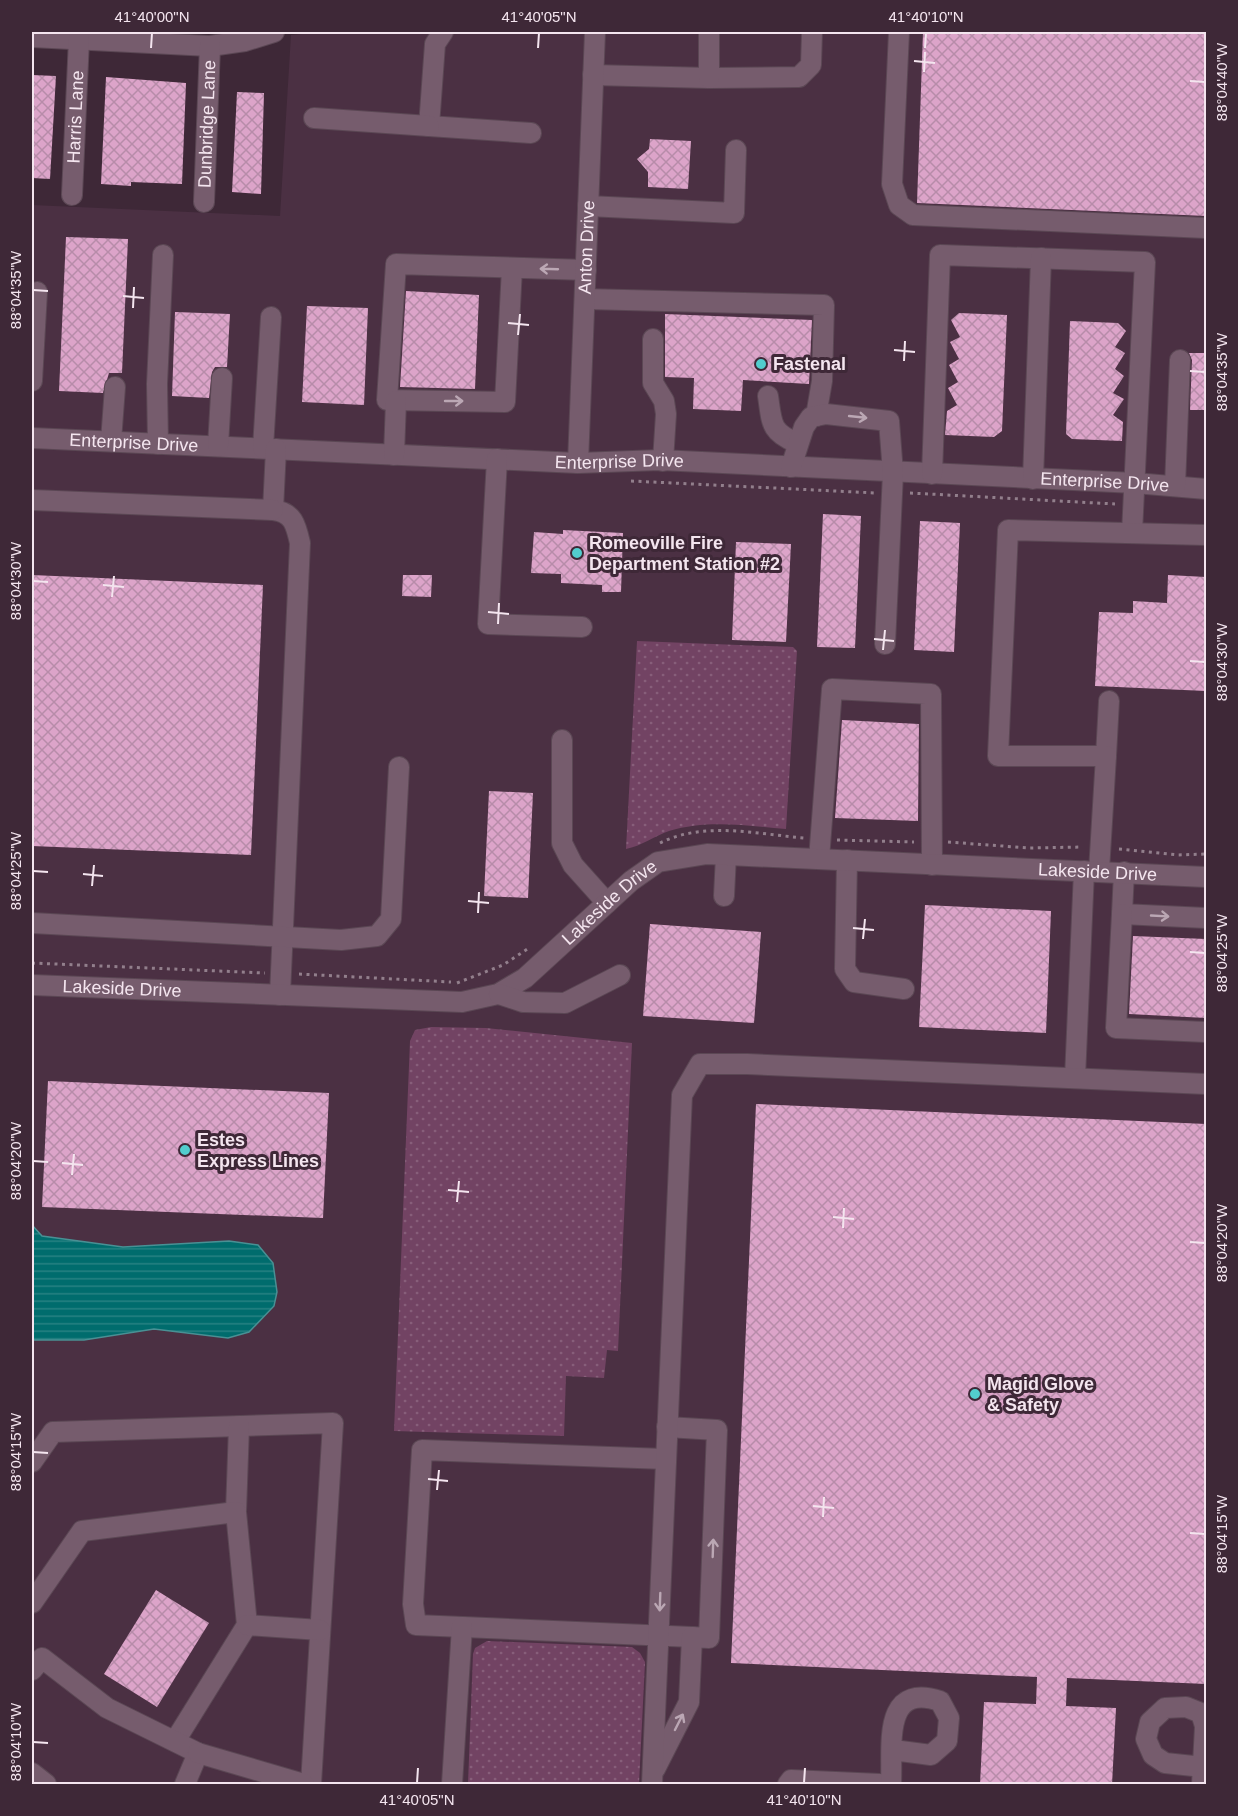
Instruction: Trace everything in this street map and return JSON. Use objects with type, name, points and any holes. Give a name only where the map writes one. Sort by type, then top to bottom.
[{"type":"street","points":[[32,37],[79,39],[161,36],[210,46],[245,41],[274,32]]},
{"type":"street","points":[[429,126],[435,44],[443,32]]},
{"type":"street","name":"Anton Drive","points":[[578,463],[595,32]]},
{"type":"street","points":[[709,78],[710,32]]},
{"type":"street","points":[[593,75],[709,78],[799,77],[812,65],[812,32]]},
{"type":"street","points":[[899,32],[892,184],[899,205],[913,215],[1206,228]]},
{"type":"street","name":"Harris Lane","points":[[72,195],[79,39]]},
{"type":"street","name":"Dunbridge Lane","points":[[204,202],[210,46]]},
{"type":"street","points":[[314,118],[531,133]]},
{"type":"street","points":[[588,206],[734,213],[736,150]]},
{"type":"street","points":[[158,444],[157,384],[163,255]]},
{"type":"street","points":[[932,474],[940,255],[1145,262],[1132,533]]},
{"type":"street","points":[[1033,479],[1041,258]]},
{"type":"street","points":[[512,268],[505,402],[387,400],[396,264],[586,270]]},
{"type":"street","points":[[32,381],[37,292]]},
{"type":"street","points":[[585,299],[824,305],[821,415]]},
{"type":"street","points":[[271,317],[270,449],[273,510]]},
{"type":"street","points":[[653,339],[653,383],[664,401],[666,414],[663,461]]},
{"type":"street","points":[[1175,486],[1180,360]]},
{"type":"street","points":[[218,446],[222,378]]},
{"type":"street","points":[[111,441],[115,387]]},
{"type":"street","points":[[768,396],[774,429],[782,437],[797,443]]},
{"type":"street","points":[[394,454],[396,401]]},
{"type":"street","points":[[791,467],[797,443],[811,417],[821,415],[889,421],[893,472],[885,644]]},
{"type":"street","name":"Enterprise Drive","points":[[32,438],[578,463],[663,461],[1135,483],[1206,489]]},
{"type":"street","points":[[497,459],[488,624],[582,627]]},
{"type":"street","points":[[32,500],[273,510],[284,512],[296,523],[300,543],[280,995]]},
{"type":"street","points":[[1106,756],[998,756],[1008,530],[1206,535]]},
{"type":"street","points":[[819,859],[832,689],[876,691],[931,694],[932,865]]},
{"type":"street","points":[[1075,1078],[1091,871],[1106,756],[1109,701]]},
{"type":"street","points":[[562,740],[562,843],[573,865],[607,903]]},
{"type":"street","points":[[32,922],[341,940],[377,936],[391,918],[399,767]]},
{"type":"street","name":"Lakeside Drive","points":[[32,985],[462,1002],[499,994],[525,978],[607,903],[658,862],[707,854],[1206,877]]},
{"type":"street","points":[[724,896],[726,855]]},
{"type":"street","points":[[847,860],[845,969],[854,982],[904,989]]},
{"type":"street","points":[[1125,872],[1116,1028],[1206,1032]]},
{"type":"street","points":[[1122,914],[1206,918]]},
{"type":"street","points":[[499,994],[523,1002],[565,1003],[620,975]]},
{"type":"street","points":[[652,1779],[682,1095],[700,1064],[747,1064],[1206,1084]]},
{"type":"street","points":[[32,1462],[53,1432],[333,1423],[311,1785]]},
{"type":"street","points":[[175,1742],[247,1625],[236,1512],[239,1426]]},
{"type":"street","points":[[665,1459],[422,1450],[413,1604],[416,1625],[709,1638],[717,1430],[667,1427]]},
{"type":"street","points":[[32,1604],[82,1531],[236,1512]]},
{"type":"street","points":[[247,1625],[320,1629]]},
{"type":"street","points":[[452,1785],[462,1627]]},
{"type":"street","points":[[652,1779],[689,1702],[692,1637]]},
{"type":"street","points":[[35,1658],[107,1708],[198,1753],[304,1785]]},
{"type":"street","points":[[891,1785],[893,1750]]},
{"type":"street","points":[[185,1785],[198,1753]]},
{"type":"street","points":[[32,1773],[46,1785]]},
{"type":"street","points":[[788,1785],[791,1780],[880,1785]]},
{"type":"shaded area","points":[[322,32],[1206,32],[1206,1784],[32,1784],[32,205],[280,216],[291,35]]},
{"type":"shaded area","points":[[637,641],[793,647],[797,651],[786,829],[728,824],[698,825],[669,831],[626,849]]},
{"type":"shaded area","points":[[431,1027],[486,1028],[632,1043],[618,1351],[607,1350],[604,1378],[566,1376],[564,1436],[394,1431],[410,1041],[415,1030]]},
{"type":"shaded area","points":[[32,1225],[42,1236],[123,1247],[229,1241],[258,1245],[273,1263],[277,1292],[274,1306],[249,1332],[228,1338],[154,1329],[84,1340],[32,1340]]},
{"type":"shaded area","points":[[487,1641],[632,1647],[640,1653],[645,1662],[639,1784],[468,1784],[473,1654],[475,1648]]},
{"type":"building","points":[[923,32],[1206,32],[1206,216],[917,203]]},
{"type":"building","points":[[32,75],[56,76],[50,179],[32,178]]},
{"type":"building","points":[[106,77],[186,83],[182,184],[131,182],[131,186],[101,184]]},
{"type":"building","points":[[237,92],[264,93],[261,194],[232,192]]},
{"type":"building","points":[[650,139],[691,141],[688,189],[648,187],[648,172],[637,159],[649,149]]},
{"type":"building","points":[[66,237],[128,239],[122,373],[109,373],[103,393],[59,391]]},
{"type":"building","points":[[406,291],[479,295],[475,389],[400,387]]},
{"type":"building","points":[[307,306],[368,308],[364,405],[302,402]]},
{"type":"building","points":[[175,312],[230,314],[227,367],[215,367],[212,372],[209,398],[172,396]]},
{"type":"building","points":[[959,313],[1007,315],[1002,431],[994,437],[945,435],[947,411],[957,405],[948,388],[958,382],[949,365],[959,359],[950,342],[960,337],[951,320]]},
{"type":"building","points":[[665,314],[812,320],[809,384],[743,380],[741,411],[693,409],[694,378],[665,377]]},
{"type":"building","points":[[1070,321],[1118,323],[1126,331],[1115,347],[1125,353],[1115,369],[1124,376],[1113,393],[1124,399],[1113,415],[1123,422],[1122,441],[1072,439],[1066,434]]},
{"type":"building","points":[[1189,353],[1206,353],[1206,410],[1190,410],[1192,360]]},
{"type":"building","points":[[823,514],[861,516],[855,648],[817,647]]},
{"type":"building","points":[[920,521],[960,523],[954,652],[914,650]]},
{"type":"building","name":"Romeoville Fire Department Station #2","points":[[563,530],[623,533],[621,592],[602,592],[602,585],[561,583],[561,574],[531,573],[534,532],[563,534]]},
{"type":"building","points":[[736,542],[791,544],[786,642],[732,640]]},
{"type":"building","points":[[32,575],[263,585],[251,855],[32,846]]},
{"type":"building","points":[[403,575],[432,575],[431,597],[402,596]]},
{"type":"building","points":[[1168,575],[1206,577],[1206,691],[1095,686],[1099,612],[1133,613],[1133,601],[1167,603]]},
{"type":"building","points":[[842,720],[919,724],[918,821],[835,818]]},
{"type":"building","points":[[489,791],[533,793],[528,898],[484,896]]},
{"type":"building","points":[[925,905],[1051,911],[1046,1033],[919,1027]]},
{"type":"building","points":[[650,924],[761,932],[754,1023],[643,1016]]},
{"type":"building","points":[[1133,936],[1206,939],[1206,1018],[1129,1014]]},
{"type":"building","name":"Estes Express Lines","points":[[48,1081],[329,1093],[323,1218],[42,1207]]},
{"type":"building","name":"Magid Glove & Safety","points":[[756,1104],[1206,1124],[1206,1684],[1067,1678],[1066,1706],[1116,1708],[1112,1785],[980,1785],[984,1702],[1036,1704],[1037,1677],[731,1663]]},
{"type":"building","points":[[156,1590],[209,1623],[157,1707],[104,1674]]},
{"type":"place","name":"Fastenal","points":[[761,364]]},
{"type":"place","name":"Romeoville Fire Department Station #2","points":[[577,553]]},
{"type":"place","name":"Estes Express Lines","points":[[185,1150]]},
{"type":"place","name":"Magid Glove & Safety","points":[[975,1394]]}]
